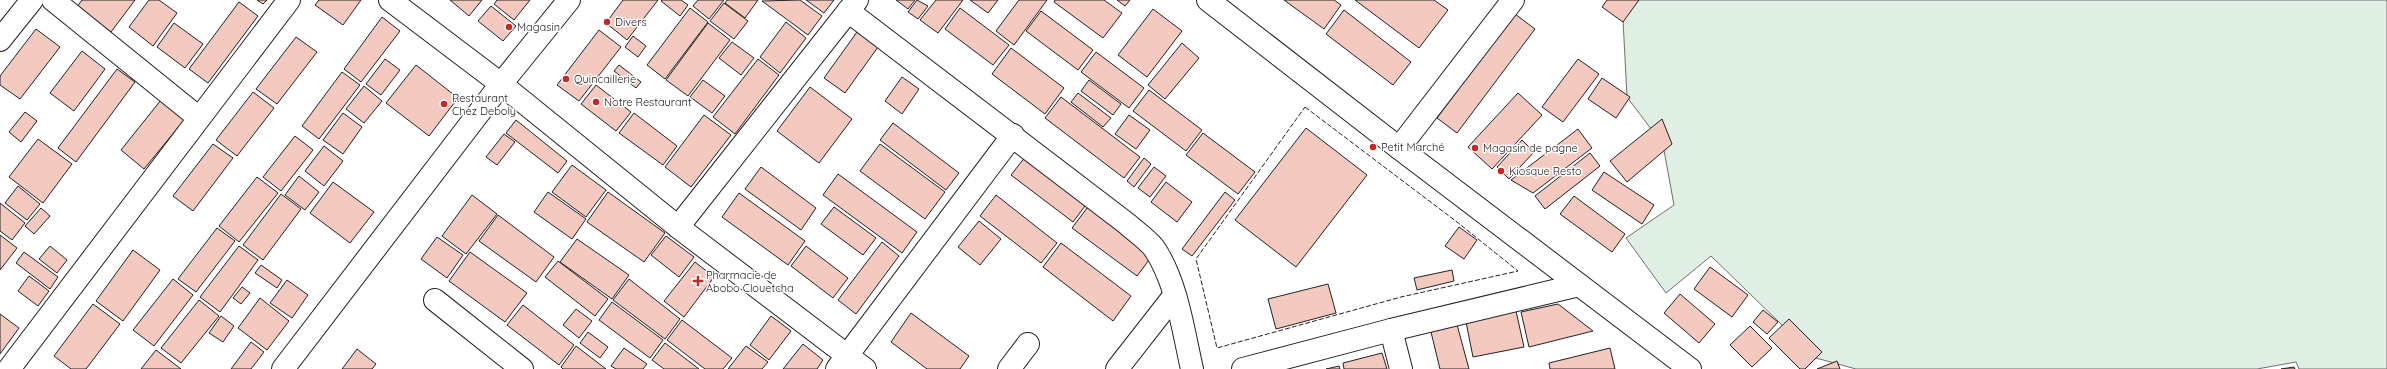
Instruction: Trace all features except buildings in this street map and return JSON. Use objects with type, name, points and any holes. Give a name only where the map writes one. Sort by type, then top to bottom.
[{"type":"street","points":[[0,40],[32,0]]},
{"type":"street","points":[[54,0],[199,118]]},
{"type":"street","points":[[9,369],[289,0]]},
{"type":"street","points":[[390,0],[501,84],[678,226],[842,362],[865,369]]},
{"type":"street","points":[[283,369],[501,84],[569,0]]},
{"type":"street","points":[[1399,148],[1513,0]]},
{"type":"street","points":[[1215,2],[1399,148],[1690,369]]},
{"type":"street","points":[[678,226],[853,6],[1013,135],[1126,223],[1153,247],[1165,269],[1174,296],[1192,369]]},
{"type":"street","points":[[842,362],[1013,135]]},
{"type":"street","points":[[1243,369],[1391,330],[1579,285]]},
{"type":"street","points":[[1117,369],[1174,296]]},
{"type":"street","points":[[435,300],[522,369]]},
{"type":"street","points":[[1391,330],[1400,369]]},
{"type":"street","points":[[1009,369],[1028,344]]},
{"type":"green space","points":[[1622,0],[2387,0],[2387,369],[2299,369],[2296,362],[2257,369],[1856,369],[1816,358],[1711,256],[1666,293],[1626,238],[1674,205],[1663,145],[1627,97]]},
{"type":"fence","points":[[1305,107],[1457,222],[1518,271],[1401,297],[1217,348],[1196,259],[1305,107]]},
{"type":"place","name":"Divers","points":[[607,22]]},
{"type":"place","name":"Magasin","points":[[509,27]]},
{"type":"place","name":"Quincaillerie","points":[[566,79]]},
{"type":"place","name":"Notre Restaurant","points":[[596,102]]},
{"type":"place","name":"Restaurant Chez Deboly","points":[[444,104]]},
{"type":"place","name":"Petit Marché","points":[[1373,147]]},
{"type":"place","name":"Magasin de pagne","points":[[1475,148]]},
{"type":"place","name":"Kiosque Resto","points":[[1501,171]]},
{"type":"place","name":"Pharmacie de Abobo Clouetcha","points":[[698,281]]}]
